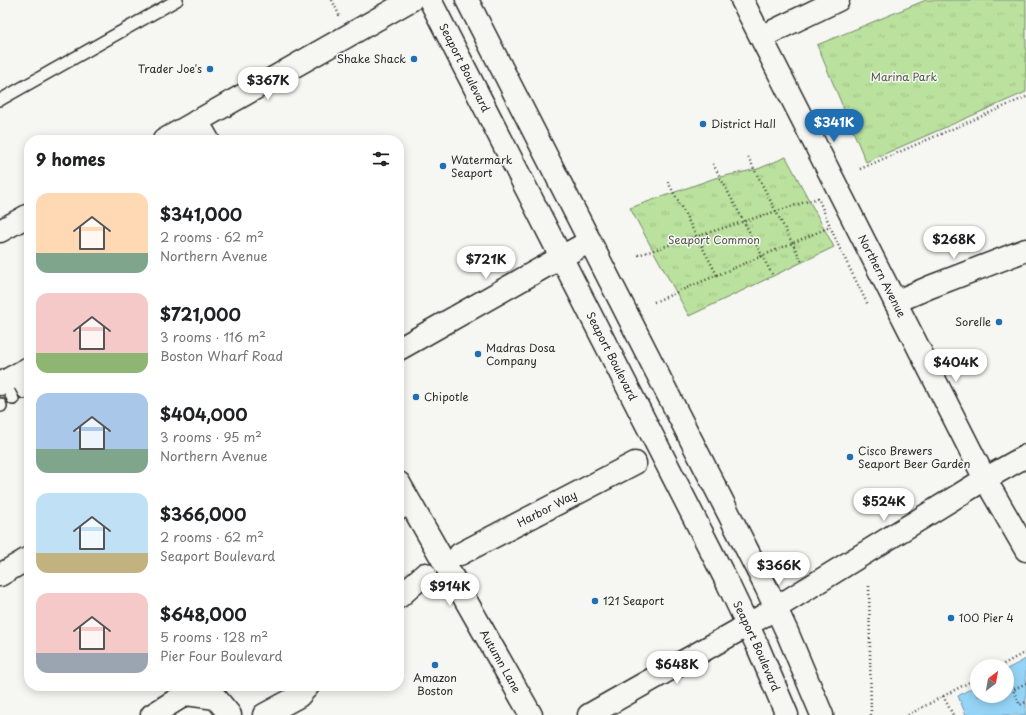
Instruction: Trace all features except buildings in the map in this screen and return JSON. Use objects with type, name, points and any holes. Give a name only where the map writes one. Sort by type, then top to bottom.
[{"type":"street","points":[[173,135],[411,0]]},
{"type":"street","name":"Seaport Boulevard","points":[[430,0],[748,625],[787,715]]},
{"type":"street","points":[[467,0],[776,608],[822,715]]},
{"type":"street","name":"Northern Avenue","points":[[742,0],[986,479],[1026,550]]},
{"type":"street","points":[[762,37],[838,0]]},
{"type":"street","points":[[197,121],[205,135]]},
{"type":"street","points":[[0,232],[24,218]]},
{"type":"street","points":[[404,346],[590,241]]},
{"type":"street","points":[[895,302],[1026,250]]},
{"type":"street","points":[[589,715],[748,625],[1026,456]]},
{"type":"street","name":"Harbor Way","points":[[460,554],[635,463]]},
{"type":"street","name":"Autumn Lane","points":[[405,511],[531,715]]},
{"type":"street","points":[[0,575],[24,561]]},
{"type":"street","points":[[404,593],[425,574]]},
{"type":"street","points":[[152,715],[185,691]]},
{"type":"street","points":[[190,691],[216,698],[230,715]]},
{"type":"street","points":[[264,715],[299,696],[303,691]]},
{"type":"lane","points":[[0,100],[177,0]]},
{"type":"path","points":[[332,0],[341,19]]},
{"type":"path","points":[[860,169],[1026,97]]},
{"type":"path","points":[[748,157],[802,262]]},
{"type":"path","points":[[713,164],[773,276]]},
{"type":"path","points":[[668,182],[717,275]]},
{"type":"path","points":[[638,255],[818,198],[830,227],[868,305]]},
{"type":"path","points":[[654,302],[830,227]]},
{"type":"path","points":[[869,586],[871,715]]},
{"type":"path","points":[[1013,659],[1026,652]]},
{"type":"path","points":[[908,715],[970,682]]},
{"type":"path","points":[[1026,683],[1013,690],[1020,705],[1026,702]]},
{"type":"path","points":[[943,696],[953,715]]},
{"type":"green space","name":"Marina Park","points":[[926,0],[1026,0],[1026,92],[866,162],[817,45]]},
{"type":"green space","name":"Seaport Common","points":[[786,157],[834,247],[689,316],[630,208],[715,178],[758,169]]},
{"type":"water","points":[[1026,659],[1026,715],[966,715],[958,696],[970,689],[970,703],[1014,703],[1014,665]]},
{"type":"place","name":"Shake Shack","points":[[414,59]]},
{"type":"place","name":"Trader Joe's","points":[[210,69]]},
{"type":"place","name":"District Hall","points":[[703,124]]},
{"type":"place","name":"Watermark Seaport","points":[[443,166]]},
{"type":"place","name":"Sorelle","points":[[999,322]]},
{"type":"place","name":"Madras Dosa Company","points":[[478,354]]},
{"type":"place","name":"Chipotle","points":[[416,397]]},
{"type":"place","name":"Cisco Brewers Seaport Beer Garden","points":[[850,457]]},
{"type":"place","name":"121 Seaport","points":[[595,601]]},
{"type":"place","name":"100 Pier 4","points":[[951,618]]},
{"type":"place","name":"Amazon Boston","points":[[435,665]]}]
